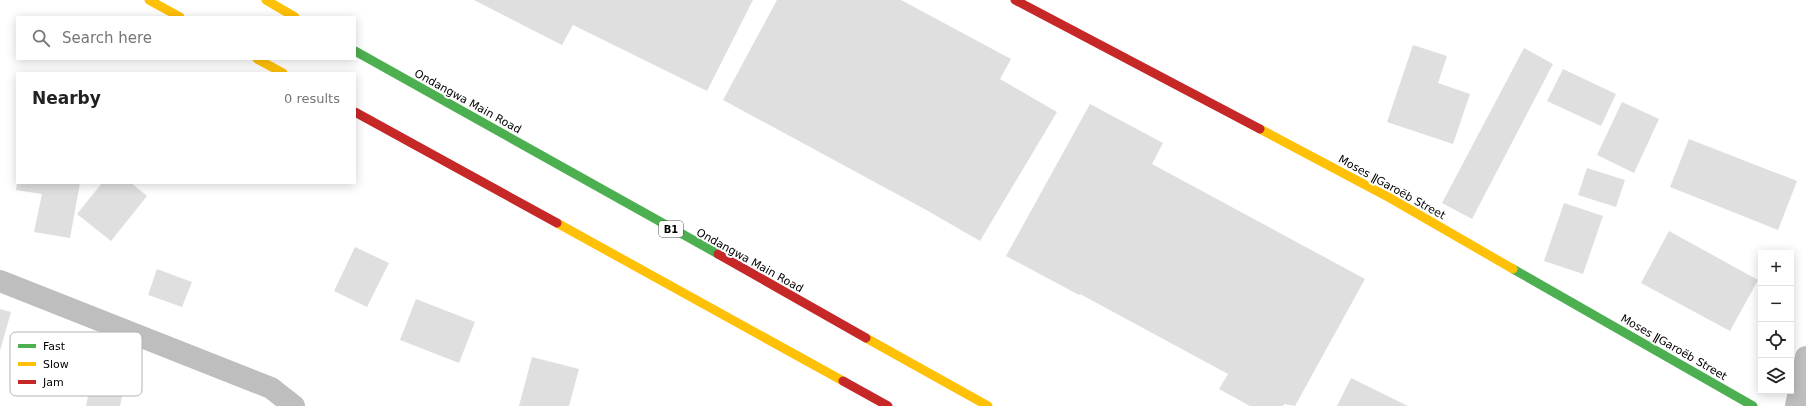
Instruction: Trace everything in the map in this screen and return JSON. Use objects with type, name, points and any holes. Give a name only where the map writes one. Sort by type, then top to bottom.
[{"type":"main road","points":[[149,0],[178,16]]},
{"type":"main road","points":[[266,0],[294,16]]},
{"type":"main road","name":"Moses ǁGaroëb Street","points":[[1015,0],[1390,198],[1753,406]]},
{"type":"main road","name":"Ondangwa Main Road","points":[[356,52],[988,406]]},
{"type":"main road","points":[[259,60],[281,72]]},
{"type":"main road","points":[[356,113],[888,406]]},
{"type":"street","points":[[0,281],[130,332]]},
{"type":"street","points":[[142,337],[272,388],[294,406]]},
{"type":"street","points":[[1796,406],[1806,357]]},
{"type":"building","points":[[474,0],[753,0],[707,91],[573,25],[562,45]]},
{"type":"building","points":[[777,0],[901,0],[1011,59],[1000,79],[1057,112],[980,241],[928,211],[723,100]]},
{"type":"building","points":[[1413,45],[1447,56],[1438,83],[1470,94],[1453,144],[1387,122]]},
{"type":"building","points":[[1524,48],[1553,64],[1472,219],[1442,203]]},
{"type":"building","points":[[1563,69],[1616,94],[1601,126],[1547,101]]},
{"type":"building","points":[[1622,102],[1659,119],[1634,173],[1597,155]]},
{"type":"building","points":[[1090,104],[1163,143],[1152,164],[1365,279],[1295,406],[1284,404],[1283,406],[1250,406],[1219,389],[1228,374],[1006,256]]},
{"type":"building","points":[[1689,139],[1797,181],[1778,230],[1670,187]]},
{"type":"building","points":[[1587,168],[1625,180],[1616,207],[1578,195]]},
{"type":"building","points":[[17,184],[80,184],[70,238],[34,232],[42,194],[16,190]]},
{"type":"building","points":[[101,184],[132,184],[147,196],[111,241],[77,214]]},
{"type":"building","points":[[1564,203],[1603,216],[1583,274],[1544,261]]},
{"type":"building","points":[[1669,231],[1758,280],[1730,331],[1641,283]]},
{"type":"building","points":[[355,247],[389,263],[367,307],[334,291]]},
{"type":"building","points":[[157,269],[192,282],[182,307],[148,295]]},
{"type":"building","points":[[416,299],[475,322],[459,363],[400,340]]},
{"type":"building","points":[[0,309],[11,312],[0,351]]},
{"type":"building","points":[[532,357],[579,369],[569,406],[519,406]]},
{"type":"building","points":[[1351,378],[1408,406],[1337,406]]},
{"type":"building","points":[[88,396],[122,396],[120,406],[86,406]]},
{"type":"traffic: fast","points":[[356,52],[718,254]]},
{"type":"traffic: fast","points":[[1513,269],[1753,406]]},
{"type":"traffic: slow","points":[[149,0],[178,16]]},
{"type":"traffic: slow","points":[[266,0],[293,16]]},
{"type":"traffic: slow","points":[[259,60],[281,72]]},
{"type":"traffic: slow","points":[[1260,129],[1390,198],[1513,269]]},
{"type":"traffic: slow","points":[[557,223],[843,381]]},
{"type":"traffic: slow","points":[[866,338],[988,406]]},
{"type":"traffic: jam","points":[[1015,0],[1260,129]]},
{"type":"traffic: jam","points":[[356,113],[557,223]]},
{"type":"traffic: jam","points":[[718,254],[866,338]]},
{"type":"traffic: jam","points":[[843,381],[888,406]]}]
